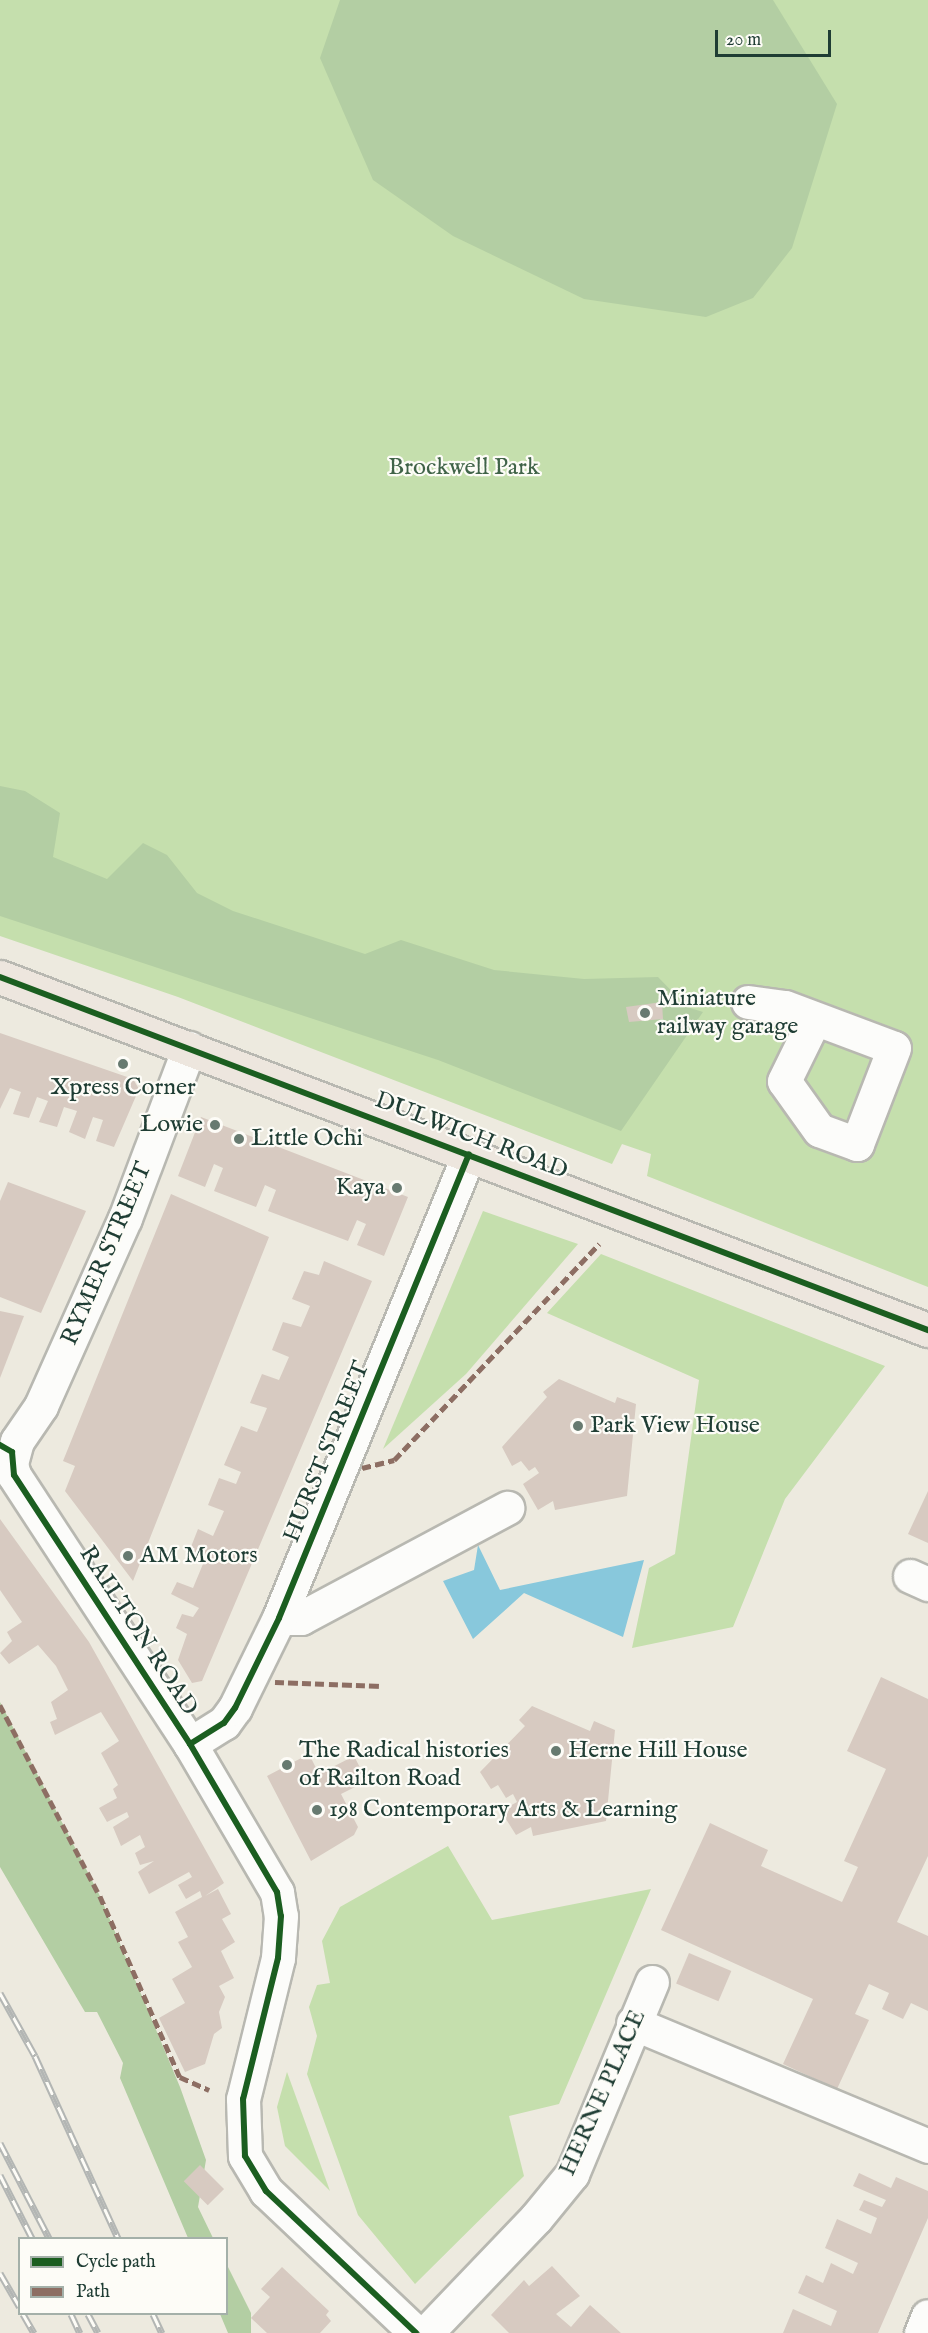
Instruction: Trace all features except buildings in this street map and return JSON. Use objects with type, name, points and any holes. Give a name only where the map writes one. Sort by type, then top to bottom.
[{"type":"main road","name":"DULWICH ROAD","points":[[0,976],[928,1330]]},
{"type":"street","points":[[748,1002],[785,1007],[814,1020]]},
{"type":"street","name":"RYMER STREET","points":[[6,1449],[41,1406],[115,1239],[189,1048]]},
{"type":"street","name":"HURST STREET","points":[[190,1744],[224,1723],[229,1716],[279,1618],[469,1154]]},
{"type":"street","name":"RAILTON ROAD","points":[[6,1449],[14,1475],[190,1744],[272,1880],[279,1908],[278,1958],[243,2099],[245,2156],[266,2191],[416,2333]]},
{"type":"street","points":[[279,1618],[301,1618],[507,1508]]},
{"type":"street","name":"HERNE PLACE","points":[[426,2333],[536,2218],[572,2174],[652,1982]]},
{"type":"street","points":[[633,2024],[928,2146]]},
{"type":"street","points":[[921,2333],[928,2316]]},
{"type":"green space","name":"Brockwell Park","points":[[0,0],[928,0],[928,1287],[647,1176],[651,1154],[622,1144],[612,1164],[178,997],[0,936]]},
{"type":"green space","points":[[340,0],[773,0],[837,104],[792,248],[753,298],[706,317],[584,299],[453,236],[373,180],[320,58]]},
{"type":"green space","points":[[0,786],[25,791],[60,813],[53,857],[107,879],[143,843],[167,855],[197,893],[233,911],[365,954],[401,940],[494,970],[584,979],[658,977],[687,1007],[703,1012],[621,1131],[438,1060],[0,916]]},
{"type":"green space","points":[[483,1211],[578,1244],[466,1374],[383,1449]]},
{"type":"green space","points":[[601,1254],[885,1366],[785,1499],[733,1627],[632,1648],[649,1568],[675,1554],[699,1380],[547,1313]]},
{"type":"green space","points":[[0,1702],[100,1896],[180,2087],[206,2160],[198,2207],[213,2237],[188,2237],[120,2078],[123,2063],[97,2012],[85,2012],[0,1867]]},
{"type":"green space","points":[[448,1846],[492,1920],[651,1889],[559,2104],[509,2116],[524,2176],[415,2284],[358,2215],[307,2074],[317,2036],[309,2007],[317,1985],[330,1983],[322,1941],[340,1907]]},
{"type":"green space","points":[[287,2072],[330,2191],[285,2146],[277,2107]]},
{"type":"green space","points":[[228,2267],[251,2313],[251,2333],[228,2333],[220,2315],[228,2315]]},
{"type":"water","points":[[478,1545],[500,1590],[644,1560],[623,1637],[524,1593],[473,1639],[443,1581],[474,1570]]},
{"type":"railway","points":[[0,1993],[35,2056],[118,2237]]},
{"type":"railway","points":[[0,2143],[48,2237]]},
{"type":"railway","points":[[0,2175],[31,2237]]},
{"type":"railway","points":[[0,2273],[18,2304]]},
{"type":"railway","points":[[24,2315],[34,2333]]},
{"type":"railway","points":[[71,2315],[80,2333]]},
{"type":"railway","points":[[89,2315],[98,2333]]},
{"type":"railway","points":[[153,2315],[162,2333]]},
{"type":"marked path","points":[[362,1468],[394,1460],[599,1244]]},
{"type":"marked path","points":[[275,1682],[382,1686]]},
{"type":"marked path","points":[[0,1705],[100,1896],[180,2077],[209,2090]]},
{"type":"cycle path","points":[[0,977],[928,1330]]},
{"type":"cycle path","points":[[190,1744],[224,1723],[235,1708],[279,1618],[469,1154]]},
{"type":"cycle path","points":[[0,1445],[12,1452],[14,1475],[190,1744],[277,1892],[281,1916],[278,1958],[243,2099],[245,2156],[266,2191],[416,2333]]},
{"type":"place","name":"Miniature railway garage","points":[[645,1013]]},
{"type":"place","name":"Xpress Corner","points":[[123,1064]]},
{"type":"place","name":"Lowie","points":[[215,1125]]},
{"type":"place","name":"Little Ochi","points":[[239,1139]]},
{"type":"place","name":"Kaya","points":[[397,1188]]},
{"type":"place","name":"Park View House","points":[[578,1426]]},
{"type":"place","name":"AM Motors","points":[[128,1556]]},
{"type":"place","name":"Herne Hill House","points":[[556,1751]]},
{"type":"place","name":"The Radical histories of Railton Road","points":[[287,1765]]},
{"type":"place","name":"198 Contemporary Arts & Learning","points":[[317,1810]]}]
